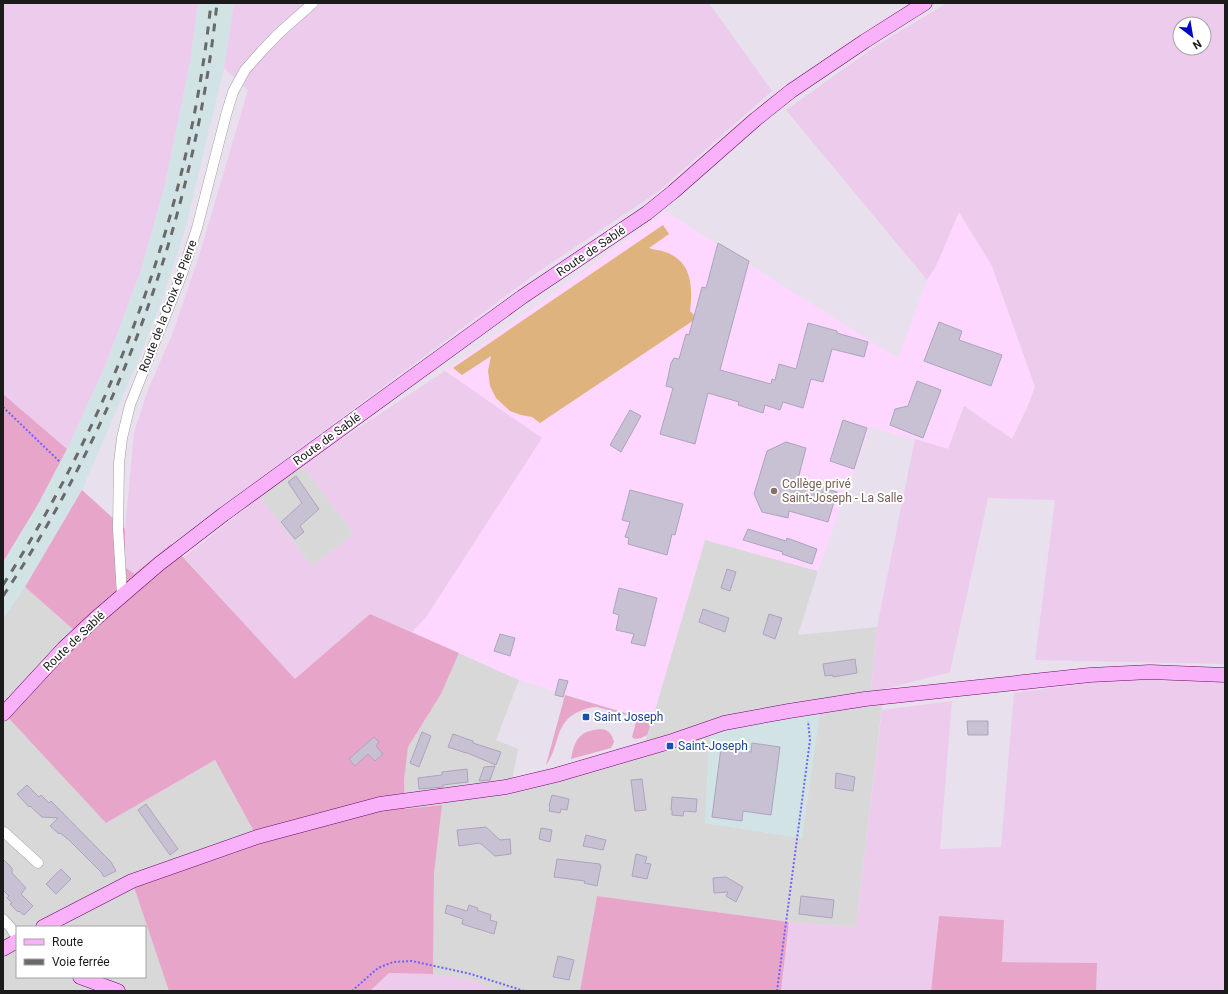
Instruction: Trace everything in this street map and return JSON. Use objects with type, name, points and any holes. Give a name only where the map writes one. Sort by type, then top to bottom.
[{"type":"street","name":"Route de la Croix de Pierre","points":[[122,595],[118,528],[119,463],[122,438],[130,405],[182,274],[197,228],[233,92],[245,70],[261,52],[278,34],[314,3]]},
{"type":"street","name":"Route de Sablé","points":[[3,714],[64,648],[122,595],[159,564],[224,514],[516,302],[628,226],[674,192],[756,119],[791,91],[925,3]]},
{"type":"street","points":[[45,926],[132,881],[257,837],[380,804],[506,787],[556,776],[669,742],[724,723],[865,699],[1090,674],[1150,672],[1225,675]]},
{"type":"street","points":[[3,834],[4,832],[38,863]]},
{"type":"street","points":[[3,919],[11,928],[16,938]]},
{"type":"street","points":[[3,949],[16,941]]},
{"type":"street","points":[[83,978],[118,991]]},
{"type":"path","points":[[3,407],[60,462]]},
{"type":"path","points":[[777,991],[810,740],[807,718],[803,709]]},
{"type":"path","points":[[352,991],[378,968],[393,962],[412,961],[471,974],[524,991]]},
{"type":"shaded area","points":[[3,3],[198,3],[190,62],[165,184],[141,270],[105,366],[67,449],[3,394]]},
{"type":"shaded area","points":[[198,3],[234,3],[224,68],[184,234],[163,297],[140,356],[82,490],[25,587],[3,619],[3,562],[37,506],[67,449],[105,366],[141,270],[165,184],[190,62]]},
{"type":"shaded area","points":[[234,3],[709,3],[772,91],[659,191],[538,272],[171,544],[134,574],[125,567],[125,529],[134,433],[147,392],[172,335],[199,256],[248,90],[224,68]]},
{"type":"shaded area","points":[[947,3],[1225,3],[1225,664],[1035,660],[1055,500],[988,498],[950,672],[884,689],[871,690],[877,627],[915,439],[948,449],[964,406],[1012,439],[1035,387],[992,266],[959,212],[936,266],[927,280],[786,110],[879,44]]},
{"type":"shaded area","points":[[958,211],[992,266],[1035,387],[1012,439],[964,406],[949,449],[870,427],[818,571],[705,540],[652,721],[519,680],[412,632],[426,617],[541,438],[445,371],[666,212],[898,358],[927,280],[936,266]]},
{"type":"shaded area","points":[[663,225],[669,234],[649,248],[663,251],[674,256],[686,268],[691,284],[690,311],[697,318],[540,423],[532,417],[510,411],[496,398],[490,386],[488,371],[491,356],[462,375],[453,368]]},
{"type":"shaded area","points":[[445,371],[542,438],[426,617],[412,632],[370,614],[295,679],[184,557],[260,497],[312,566],[354,534],[302,465]]},
{"type":"shaded area","points":[[3,394],[67,449],[37,506],[3,562]]},
{"type":"shaded area","points":[[302,465],[354,534],[312,566],[260,497]]},
{"type":"shaded area","points":[[82,490],[125,529],[125,567],[134,574],[171,544],[295,679],[370,614],[459,653],[441,694],[408,747],[404,780],[405,809],[442,805],[434,874],[433,974],[389,973],[370,991],[169,991],[132,881],[257,837],[215,760],[106,823],[4,713],[75,631],[25,587]]},
{"type":"shaded area","points":[[705,539],[818,571],[798,635],[877,627],[871,689],[884,689],[856,927],[789,922],[597,896],[580,991],[491,991],[490,989],[469,979],[433,974],[434,874],[442,805],[405,809],[404,780],[408,747],[441,694],[459,653],[519,680],[496,740],[518,749],[510,790],[645,742]],"holes":[[[819,713],[802,838],[705,823],[790,718]]]},
{"type":"shaded area","points":[[25,587],[75,631],[106,823],[215,760],[257,837],[169,991],[3,991],[3,619]]},
{"type":"shaded area","points":[[1116,679],[1225,682],[1225,991],[1096,991],[1096,963],[1002,962],[939,916],[931,991],[781,991],[789,922],[856,927],[882,710],[952,701],[940,849],[1001,847],[1014,693]]},
{"type":"shaded area","points":[[565,695],[652,721],[647,735],[635,739],[632,737],[637,718],[597,707],[587,708],[570,717],[565,722],[558,736],[554,751],[546,765]]},
{"type":"shaded area","points":[[820,713],[802,838],[705,823],[709,736],[762,721]]},
{"type":"shaded area","points":[[601,729],[610,733],[614,742],[611,748],[571,759],[574,746],[583,734]]},
{"type":"shaded area","points":[[597,896],[789,922],[781,991],[580,991]]},
{"type":"shaded area","points":[[939,916],[1004,920],[1002,962],[1097,963],[1096,991],[931,991]]},
{"type":"shaded area","points":[[389,973],[433,974],[469,979],[491,989],[491,991],[371,991]]},
{"type":"building","points":[[718,243],[749,261],[720,370],[771,384],[772,379],[775,380],[779,364],[796,369],[808,323],[868,342],[864,357],[832,349],[823,382],[811,379],[803,408],[783,402],[780,410],[765,405],[763,413],[738,405],[739,402],[708,393],[695,444],[660,434],[673,388],[666,386],[671,363],[674,358],[679,359],[686,334],[689,335],[702,287],[706,288]]},
{"type":"building","points":[[939,322],[962,331],[959,340],[1002,355],[991,386],[924,361]]},
{"type":"building","points":[[917,381],[941,390],[923,438],[890,425],[895,409],[908,406]]},
{"type":"building","points":[[630,410],[641,416],[621,452],[610,445]]},
{"type":"building","points":[[843,420],[867,428],[854,469],[830,461]]},
{"type":"building","points":[[786,442],[806,448],[797,483],[815,488],[815,485],[837,492],[828,522],[789,511],[788,518],[762,512],[754,494],[767,451]]},
{"type":"building","points":[[296,476],[319,509],[300,526],[304,532],[295,539],[281,522],[302,503],[288,482]]},
{"type":"building","points":[[630,490],[683,504],[675,535],[672,534],[667,555],[628,544],[629,538],[625,537],[630,522],[622,520]]},
{"type":"building","points":[[748,529],[786,541],[787,538],[817,549],[812,564],[782,554],[783,552],[743,540]]},
{"type":"building","points":[[727,569],[736,572],[730,591],[721,588]]},
{"type":"building","points":[[619,588],[657,598],[645,646],[631,643],[634,634],[616,630],[619,615],[613,613]]},
{"type":"building","points":[[703,609],[729,618],[725,632],[699,622]]},
{"type":"building","points":[[769,614],[782,618],[775,639],[763,634]]},
{"type":"building","points":[[500,634],[515,638],[510,656],[494,651]]},
{"type":"building","points":[[855,659],[857,673],[833,677],[833,675],[825,676],[823,664]]},
{"type":"building","points":[[559,679],[568,681],[563,697],[555,695]]},
{"type":"building","points":[[967,721],[988,721],[988,735],[968,735]]},
{"type":"building","points":[[422,732],[431,736],[419,767],[410,763]]},
{"type":"building","points":[[453,734],[473,741],[473,743],[501,752],[496,765],[465,752],[466,753],[448,747]]},
{"type":"building","points":[[374,737],[379,742],[376,746],[383,754],[375,761],[368,754],[355,766],[349,759]]},
{"type":"building","points":[[752,743],[780,747],[771,815],[743,811],[742,821],[712,817],[721,748],[751,752]]},
{"type":"building","points":[[495,766],[490,780],[479,781],[484,767]]},
{"type":"building","points":[[467,769],[468,782],[443,785],[443,787],[419,789],[418,778],[442,775],[442,772]]},
{"type":"building","points":[[836,773],[855,777],[853,791],[835,788]]},
{"type":"building","points":[[642,779],[646,810],[635,811],[631,780]]},
{"type":"building","points":[[27,785],[39,797],[41,795],[49,803],[51,801],[111,862],[116,871],[104,877],[101,872],[69,840],[50,826],[58,818],[42,817],[30,806],[29,807],[17,794]]},
{"type":"building","points":[[552,795],[569,799],[567,810],[561,809],[560,813],[549,811]]},
{"type":"building","points":[[672,797],[697,799],[696,812],[684,811],[683,816],[672,815]]},
{"type":"building","points":[[146,804],[178,849],[170,855],[138,810]]},
{"type":"building","points":[[486,827],[500,840],[510,839],[511,854],[495,856],[480,843],[459,846],[457,830]]},
{"type":"building","points":[[541,828],[552,830],[550,842],[539,839]]},
{"type":"building","points":[[586,835],[606,840],[603,850],[583,846]]},
{"type":"building","points":[[636,854],[647,857],[645,863],[651,864],[647,879],[632,876]]},
{"type":"building","points":[[3,859],[12,868],[12,873],[26,888],[21,894],[33,906],[24,915],[19,911],[18,912],[10,904],[12,903],[7,898],[9,896],[3,890]]},
{"type":"building","points":[[557,859],[600,864],[601,866],[597,886],[584,883],[585,881],[554,877]]},
{"type":"building","points":[[61,869],[71,879],[56,894],[46,884]]},
{"type":"building","points":[[726,877],[743,887],[736,902],[726,896],[728,892],[714,893],[713,878]]},
{"type":"building","points":[[801,896],[834,900],[832,918],[799,914]]},
{"type":"building","points":[[447,905],[467,911],[469,905],[478,908],[477,910],[491,915],[490,920],[497,922],[494,934],[462,924],[463,919],[445,913]]},
{"type":"building","points":[[558,956],[574,960],[569,980],[553,977]]},
{"type":"railway","points":[[3,585],[43,518],[80,449],[113,378],[141,306],[165,232],[185,157],[200,81],[211,3]]},
{"type":"railway","points":[[3,596],[45,529],[83,459],[117,386],[146,312],[171,237],[191,160],[206,82],[217,3]]},
{"type":"place","name":"Collège privé Saint-Joseph - La Salle","points":[[774,491]]},
{"type":"place","name":"Saint Joseph","points":[[586,717]]},
{"type":"place","name":"Saint-Joseph","points":[[670,746]]}]
